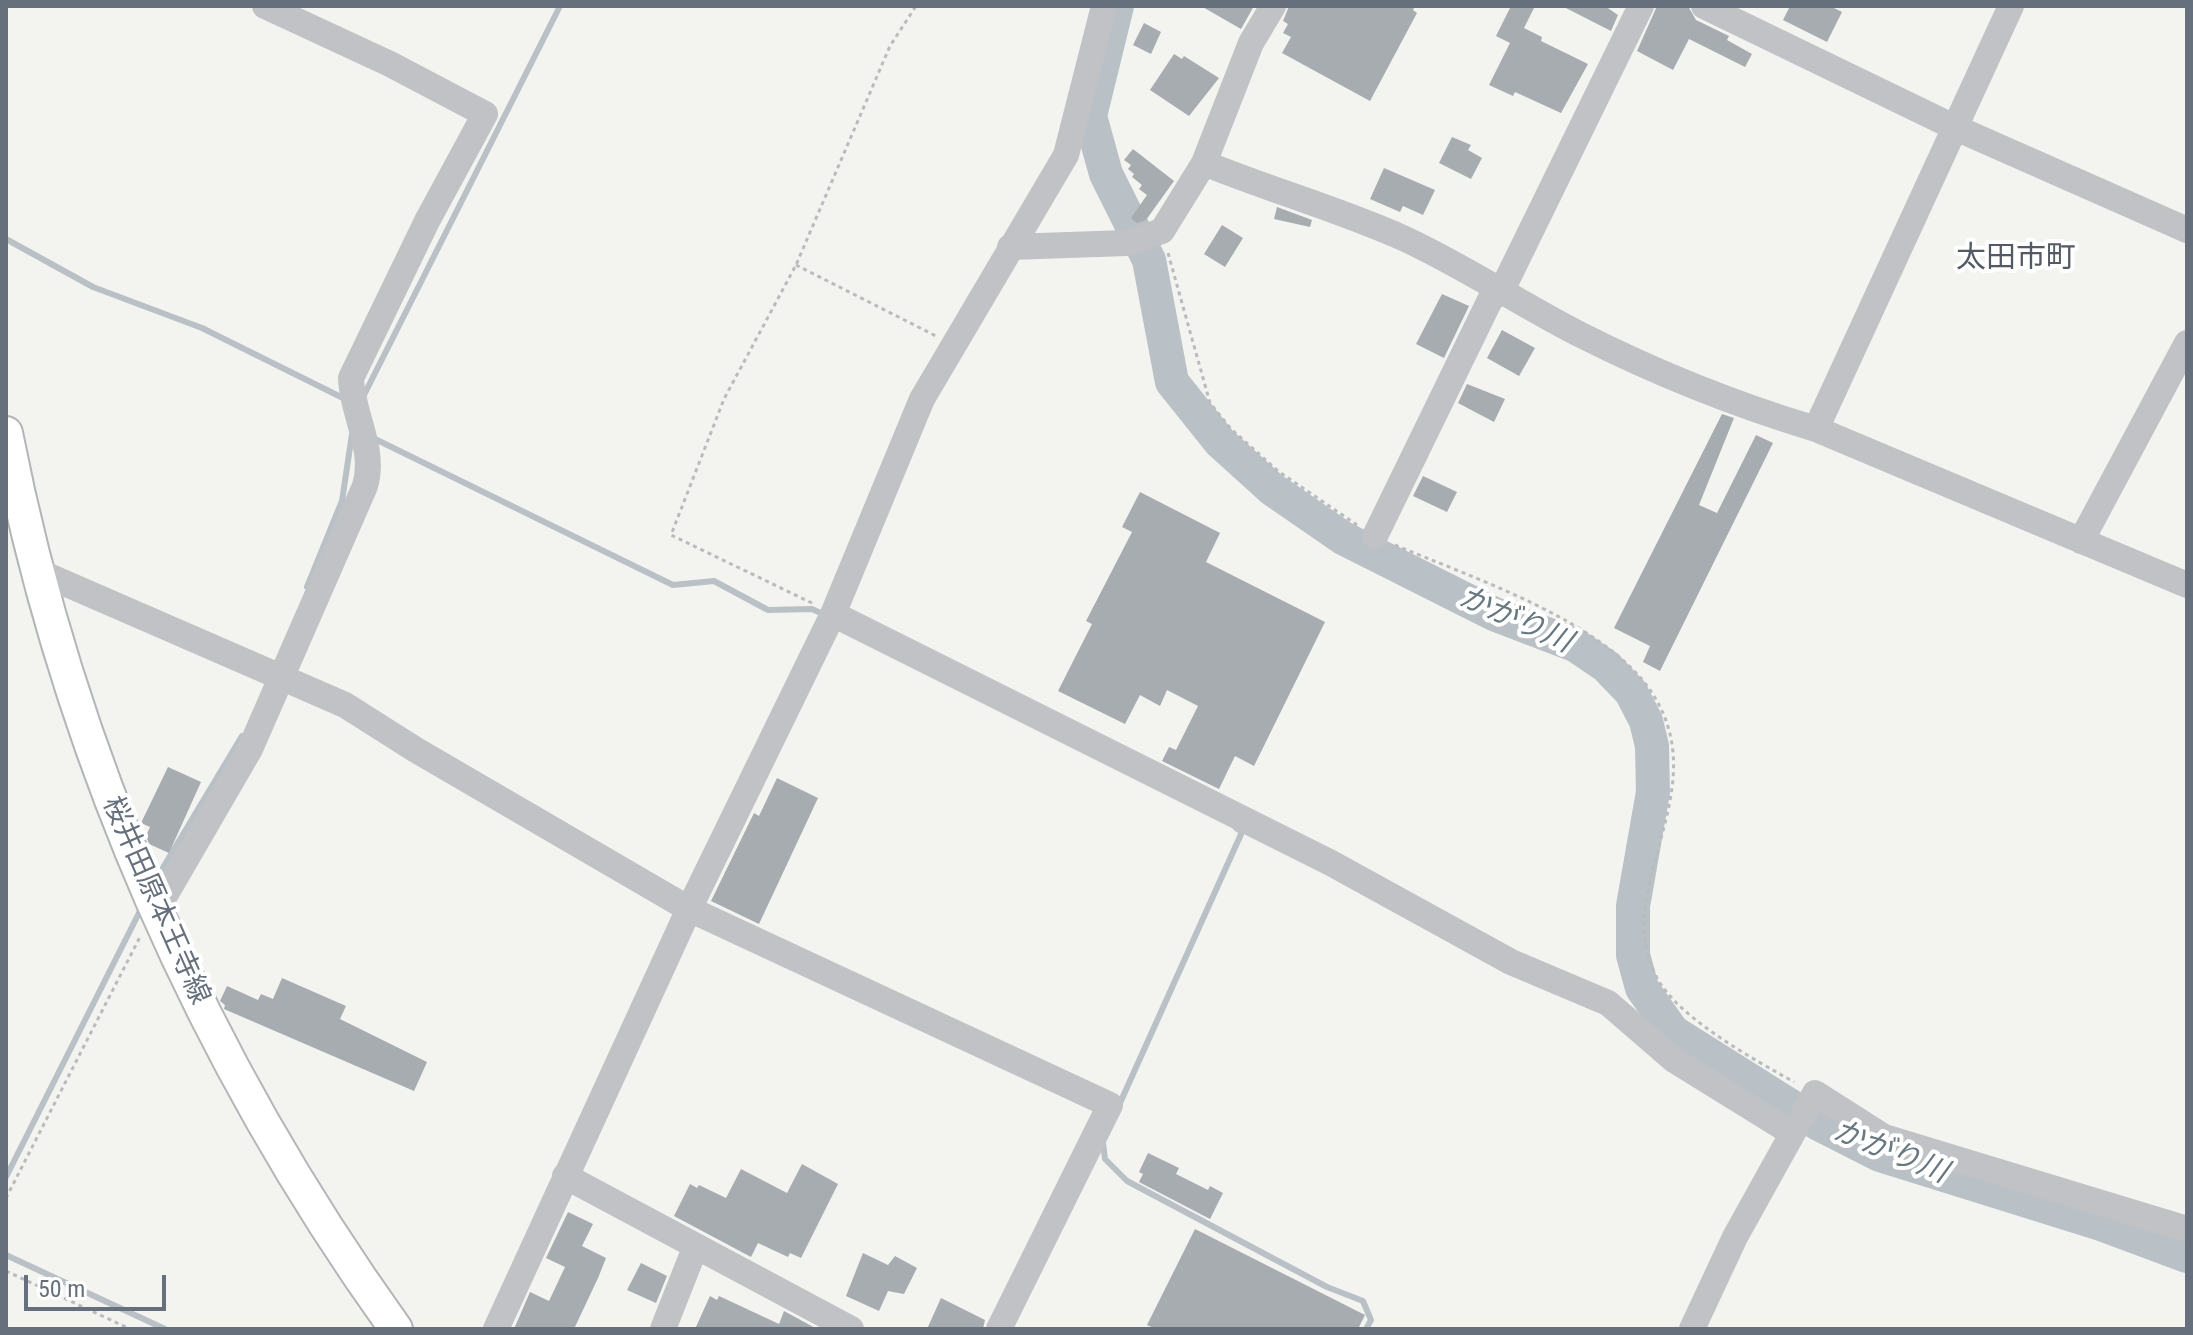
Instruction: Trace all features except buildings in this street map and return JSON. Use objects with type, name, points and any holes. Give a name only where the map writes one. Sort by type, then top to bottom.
[{"type":"main road","name":"桜井田原本王寺線","points":[[6,433],[14,517],[37,571],[88,740],[156,911],[232,1068],[289,1168],[344,1257],[396,1329]]},
{"type":"street","points":[[156,911],[250,749],[368,476],[367,450],[351,393],[351,378],[427,221],[485,114],[390,64],[265,6]]},
{"type":"street","points":[[496,1329],[689,909],[833,614],[922,399],[1066,155],[1104,6]]},
{"type":"street","points":[[1010,247],[1127,243],[1159,232],[1204,163],[1251,43],[1273,6]]},
{"type":"street","points":[[1375,536],[1490,300],[1502,290],[1641,6]]},
{"type":"street","points":[[1704,6],[1956,128],[2187,230]]},
{"type":"street","points":[[1816,429],[2011,6]]},
{"type":"street","points":[[1204,163],[1279,194],[1322,204],[1405,239],[1580,335],[1756,411],[1816,429],[2187,585]]},
{"type":"street","points":[[2081,541],[2187,343]]},
{"type":"street","points":[[37,571],[345,705],[416,750],[689,909],[1110,1105],[999,1329]]},
{"type":"street","points":[[833,614],[1331,863],[1511,962],[1608,1003],[1674,1060],[1792,1133]]},
{"type":"street","points":[[1692,1329],[1735,1237],[1815,1093],[1884,1137],[2187,1229]]},
{"type":"street","points":[[565,1176],[851,1329]]},
{"type":"street","points":[[663,1329],[695,1248]]},
{"type":"path","points":[[833,614],[671,535],[724,399],[796,265],[890,46],[916,6]]},
{"type":"path","points":[[1159,232],[1210,403],[1231,429],[1278,471],[1375,536],[1518,598],[1600,640],[1649,688],[1670,723],[1675,763],[1674,789],[1647,903],[1647,940],[1656,976],[1681,1007],[1770,1068],[1815,1093]]},
{"type":"path","points":[[796,265],[953,344]]},
{"type":"path","points":[[6,1198],[124,966],[156,911]]},
{"type":"path","points":[[6,1271],[130,1329]]},
{"type":"waterway","points":[[363,397],[560,6]]},
{"type":"waterway","name":"かがり川","points":[[1117,6],[1090,116],[1106,174],[1149,260],[1172,382],[1220,442],[1272,489],[1343,538],[1494,614],[1575,645],[1606,666],[1631,692],[1646,721],[1652,746],[1653,792],[1633,906],[1633,955],[1642,988],[1673,1032],[1819,1124],[1880,1155],[2101,1224],[2187,1256]]},
{"type":"waterway","points":[[6,239],[93,287],[202,328],[345,399]]},
{"type":"waterway","points":[[307,587],[342,501],[352,434]]},
{"type":"waterway","points":[[371,437],[673,585],[714,581],[768,610],[812,609],[825,615]]},
{"type":"waterway","points":[[155,881],[242,736]]},
{"type":"waterway","points":[[1120,1103],[1242,832],[1236,828]]},
{"type":"waterway","points":[[6,1177],[143,905]]},
{"type":"waterway","points":[[1103,1143],[1105,1159],[1127,1181],[1327,1287],[1363,1301],[1371,1320],[1366,1329]]},
{"type":"waterway","points":[[6,1255],[165,1329]]},
{"type":"district","name":"太田市町","points":[[2016,259]]}]
